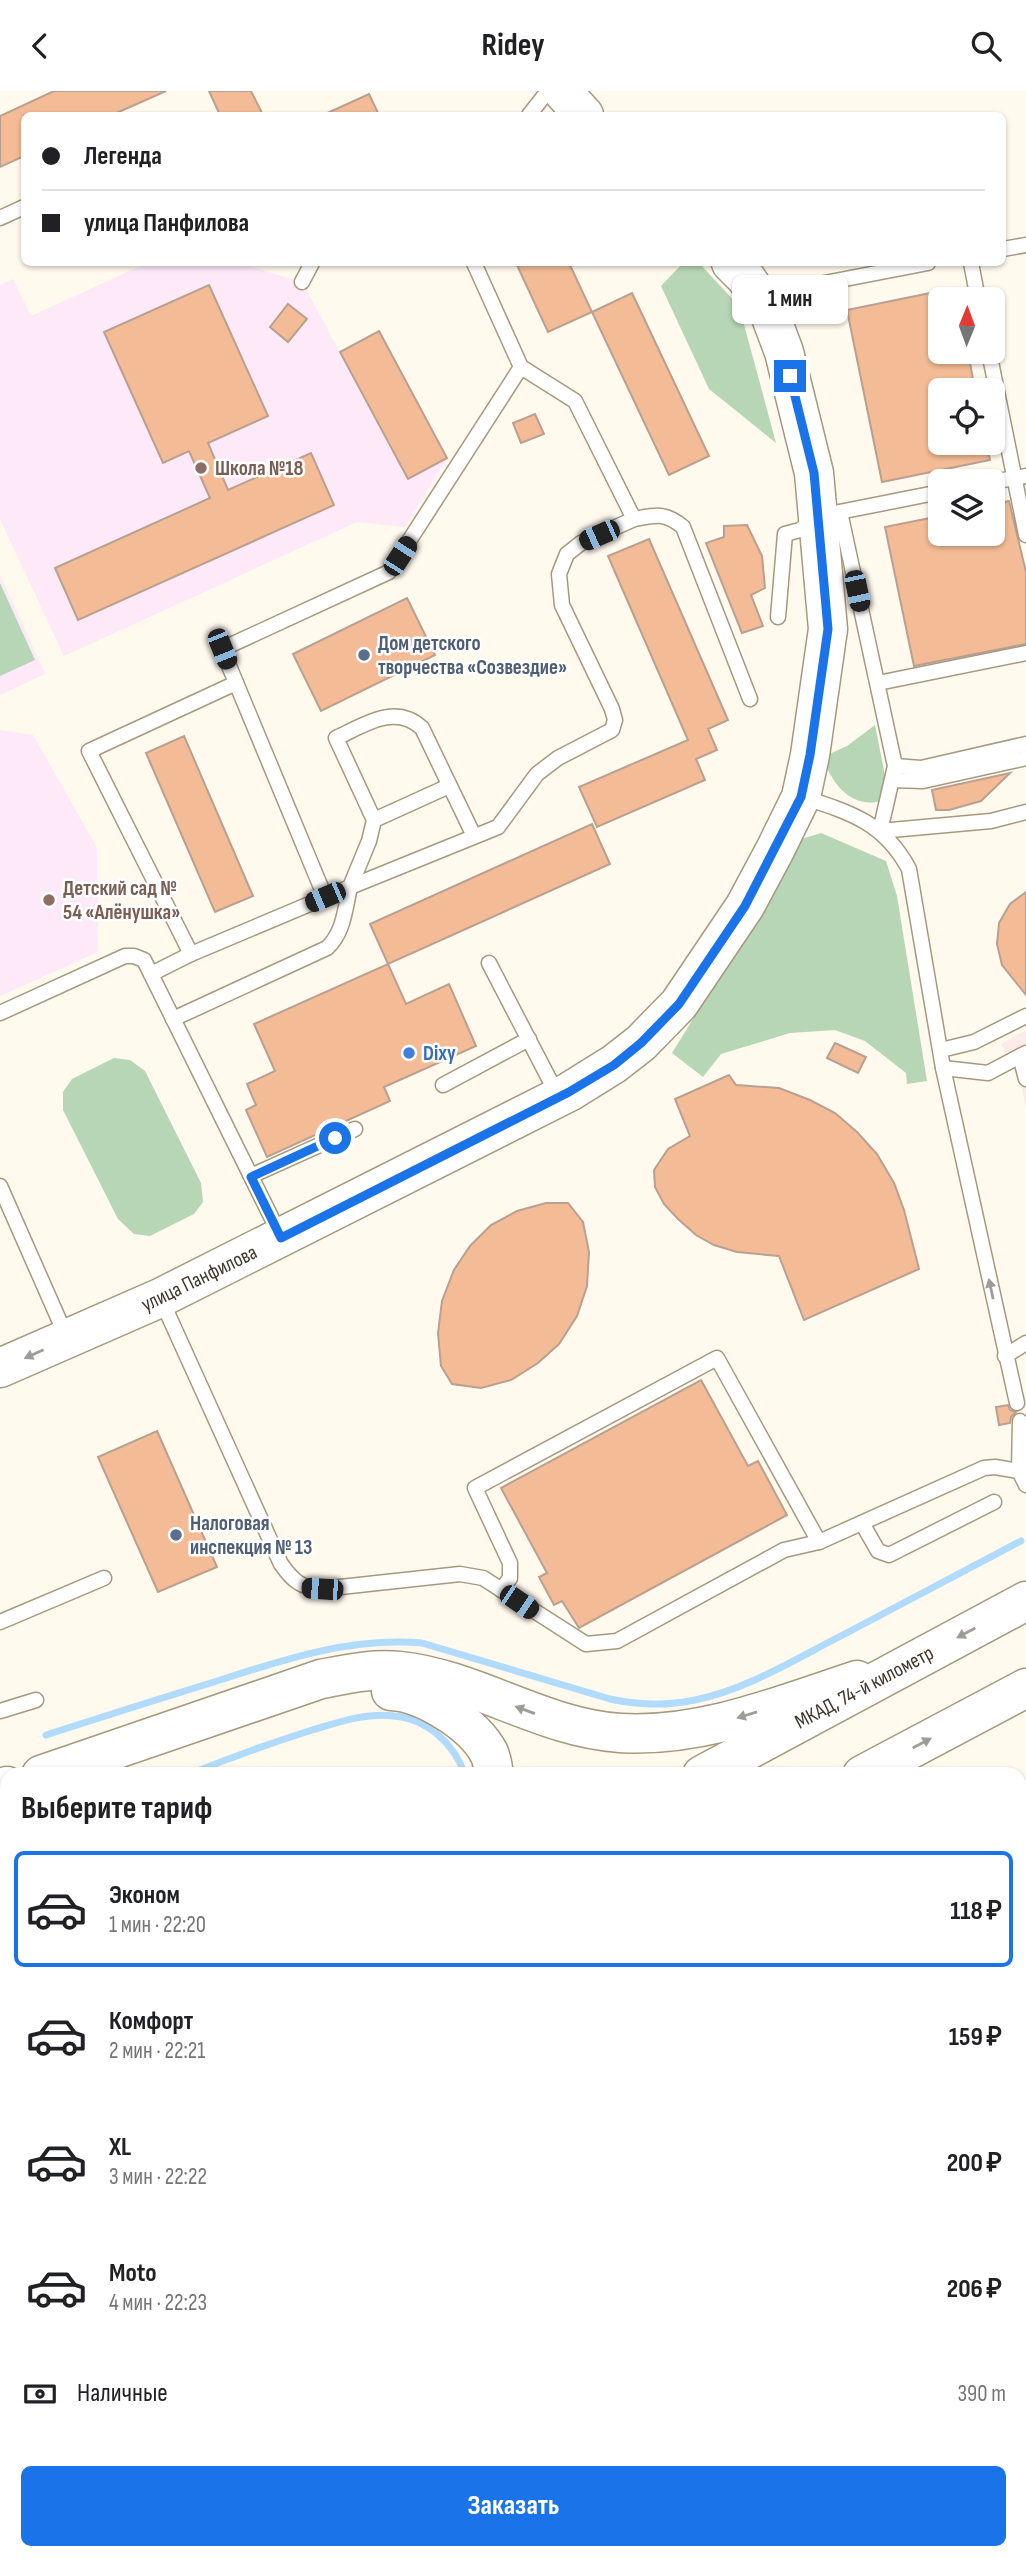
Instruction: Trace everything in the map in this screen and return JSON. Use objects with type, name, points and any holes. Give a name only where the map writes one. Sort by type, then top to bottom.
[{"type":"main road","points":[[562,91],[581,112]]},
{"type":"main road","name":"улица Панфилова","points":[[0,1368],[160,1298],[558,1097],[614,1065],[641,1043],[679,1004],[745,906],[801,797],[810,755],[828,629],[829,514],[814,473],[784,352],[769,312],[746,278],[734,266]]},
{"type":"main road","name":"МКАД, 74-й километр","points":[[717,1767],[1023,1599]]},
{"type":"main road","points":[[64,1767],[321,1679],[364,1671],[400,1671],[438,1678],[532,1713],[578,1726],[619,1733],[665,1732],[727,1721],[906,1664]]},
{"type":"main road","points":[[877,1767],[1026,1688]]},
{"type":"main road","points":[[116,1767],[326,1699],[365,1690],[398,1691],[427,1700],[453,1715],[488,1752],[492,1767]]},
{"type":"lane","points":[[531,112],[548,91]]},
{"type":"lane","points":[[0,218],[21,208]]},
{"type":"lane","points":[[1006,248],[1026,245]]},
{"type":"lane","points":[[302,282],[310,266]]},
{"type":"lane","points":[[475,266],[521,367],[575,401],[635,519]]},
{"type":"lane","points":[[769,312],[814,285],[912,266]]},
{"type":"lane","points":[[972,266],[976,287]]},
{"type":"lane","points":[[992,364],[1020,477],[1026,534]]},
{"type":"lane","points":[[325,897],[222,649],[389,572],[521,367]]},
{"type":"lane","points":[[778,617],[785,534],[800,530],[829,514],[928,494]]},
{"type":"lane","points":[[829,514],[878,683],[894,773],[880,831]]},
{"type":"lane","points":[[151,974],[191,954],[325,897],[498,827],[537,774],[558,758],[612,730],[615,720],[612,709],[562,605],[559,574],[567,554],[581,543],[635,519],[656,515],[670,517],[683,527],[751,699]]},
{"type":"lane","points":[[878,683],[1026,653]]},
{"type":"lane","points":[[191,954],[89,751],[236,683]]},
{"type":"lane","points":[[173,1019],[327,948],[336,940],[350,887],[369,841],[374,820],[336,738],[384,716],[400,715],[413,719],[422,728],[474,836]]},
{"type":"lane","points":[[894,773],[1026,744]]},
{"type":"lane","points":[[894,773],[923,781],[1026,758]]},
{"type":"lane","points":[[374,820],[449,786]]},
{"type":"lane","points":[[801,797],[868,823],[898,849],[909,869],[943,1068],[1017,1403]]},
{"type":"lane","points":[[880,831],[991,821],[1026,812]]},
{"type":"lane","points":[[0,1013],[125,956],[144,960],[281,1238]]},
{"type":"lane","points":[[489,963],[558,1097]]},
{"type":"lane","points":[[941,1050],[974,1042],[1026,1016]]},
{"type":"lane","points":[[443,1086],[529,1039]]},
{"type":"lane","points":[[943,1068],[988,1073],[1023,1054],[1026,1079]]},
{"type":"lane","points":[[251,1177],[355,1129]]},
{"type":"lane","points":[[0,1186],[68,1339]]},
{"type":"lane","points":[[160,1298],[281,1564],[293,1580],[305,1588],[322,1589],[460,1574],[483,1578],[572,1637],[586,1644],[603,1644],[617,1641],[785,1550],[819,1542],[984,1468],[1019,1471]]},
{"type":"lane","points":[[1005,1356],[1026,1343]]},
{"type":"lane","points":[[501,1590],[510,1578],[510,1563],[475,1488],[717,1358],[819,1542]]},
{"type":"lane","points":[[1020,1421],[1019,1471],[1026,1485]]},
{"type":"lane","points":[[862,1523],[878,1551],[889,1555],[994,1502]]},
{"type":"lane","points":[[0,1622],[104,1578]]},
{"type":"lane","points":[[0,1711],[36,1700]]},
{"type":"shaded area","name":"Школа №18","points":[[140,266],[248,266],[302,282],[408,478],[447,458],[405,527],[357,522],[64,656],[0,519],[0,285],[13,279],[31,316]]},
{"type":"shaded area","points":[[0,575],[45,674],[0,695]]},
{"type":"shaded area","name":"Детский сад № 54 «Алёнушка»","points":[[0,730],[33,735],[97,848],[98,952],[0,996]]},
{"type":"shaded area","points":[[1026,1030],[1026,1107],[1019,1076],[1001,1044]]},
{"type":"green space","points":[[680,266],[702,266],[739,306],[776,443],[709,389],[661,286]]},
{"type":"green space","points":[[0,583],[35,660],[0,676]]},
{"type":"green space","points":[[875,725],[888,791],[881,801],[860,801],[844,792],[837,784],[823,757],[847,746]]},
{"type":"green space","points":[[821,833],[886,861],[897,896],[927,1081],[907,1084],[906,1073],[865,1041],[835,1030],[790,1033],[721,1054],[703,1077],[672,1053],[801,839]]},
{"type":"green space","points":[[114,1058],[130,1060],[145,1071],[201,1183],[203,1202],[194,1214],[150,1236],[134,1234],[118,1219],[63,1110],[63,1092],[72,1079]]},
{"type":"building","points":[[54,91],[166,91],[119,112],[21,112],[21,157],[0,167],[0,116]]},
{"type":"building","points":[[209,91],[251,91],[262,112],[219,112]]},
{"type":"building","points":[[369,94],[378,112],[330,112]]},
{"type":"building","points":[[517,266],[570,266],[592,312],[548,332]]},
{"type":"building","points":[[209,285],[268,416],[208,443],[228,490],[311,453],[334,505],[78,620],[55,568],[210,498],[189,451],[163,463],[104,332]]},
{"type":"building","points":[[632,293],[709,456],[669,475],[592,312]]},
{"type":"building","points":[[928,293],[928,364],[970,364],[973,378],[928,378],[928,455],[989,455],[990,460],[946,469],[928,469],[928,473],[882,482],[847,310]]},
{"type":"building","points":[[288,304],[307,319],[288,342],[270,327]]},
{"type":"building","points":[[379,331],[447,458],[408,479],[340,352]]},
{"type":"building","points":[[535,414],[544,434],[521,443],[513,423]]},
{"type":"building","points":[[1009,501],[1026,572],[1026,644],[914,666],[885,527],[928,518],[928,546],[1005,546],[1005,502]]},
{"type":"building","points":[[747,525],[762,556],[765,588],[751,595],[763,626],[742,633],[706,543],[724,537],[724,526]]},
{"type":"building","points":[[649,539],[728,720],[708,729],[717,750],[696,759],[705,780],[597,827],[579,787],[688,740],[608,556]]},
{"type":"building","name":"Дом детского творчества «Созвездие»","points":[[407,598],[435,655],[321,711],[293,654]]},
{"type":"building","points":[[184,736],[253,896],[215,912],[146,753]]},
{"type":"building","points":[[1010,773],[981,801],[949,810],[936,810],[932,790]]},
{"type":"building","points":[[592,824],[610,864],[388,964],[370,924]]},
{"type":"building","points":[[1026,892],[1026,995],[1002,965],[997,944],[999,923],[1010,904]]},
{"type":"building","points":[[388,964],[406,1004],[449,984],[476,1046],[384,1087],[390,1101],[267,1157],[246,1110],[256,1105],[247,1084],[275,1071],[254,1024]]},
{"type":"building","points":[[835,1043],[866,1057],[858,1073],[827,1058]]},
{"type":"building","points":[[729,1075],[736,1085],[779,1088],[810,1100],[835,1113],[857,1132],[877,1154],[894,1183],[919,1269],[804,1320],[779,1256],[737,1252],[714,1245],[696,1235],[678,1219],[664,1204],[655,1187],[654,1170],[668,1149],[690,1136],[675,1099]]},
{"type":"building","points":[[546,1203],[568,1203],[583,1222],[589,1252],[587,1286],[577,1316],[559,1344],[538,1363],[511,1380],[481,1388],[452,1384],[441,1366],[438,1333],[442,1301],[454,1270],[470,1246],[491,1225],[517,1211]]},
{"type":"building","points":[[701,1380],[748,1466],[758,1461],[787,1515],[579,1628],[562,1601],[554,1605],[539,1577],[547,1573],[501,1488]]},
{"type":"building","points":[[1008,1405],[1010,1410],[1016,1412],[1010,1423],[999,1425],[996,1407]]},
{"type":"building","points":[[157,1431],[217,1567],[158,1592],[98,1457]]},
{"type":"waterway","points":[[46,1735],[290,1658],[368,1643],[422,1643],[621,1701],[663,1704],[695,1700],[768,1674],[1021,1541]]},
{"type":"waterway","points":[[208,1767],[309,1731],[351,1719],[383,1715],[406,1718],[428,1728],[446,1743],[462,1767]]},
{"type":"place","name":"Школа №18","points":[[201,468]]},
{"type":"place","name":"Дом детского творчества «Созвездие»","points":[[364,655]]},
{"type":"place","name":"Детский сад № 54 «Алёнушка»","points":[[49,900]]},
{"type":"place","name":"Dixy","points":[[409,1053]]},
{"type":"place","name":"Налоговая инспекция № 13","points":[[176,1535]]},
{"type":"route","points":[[335,1138],[251,1177],[281,1238],[569,1092],[614,1065],[641,1043],[679,1004],[745,906],[801,797],[810,755],[828,629],[814,473],[790,376]]}]
